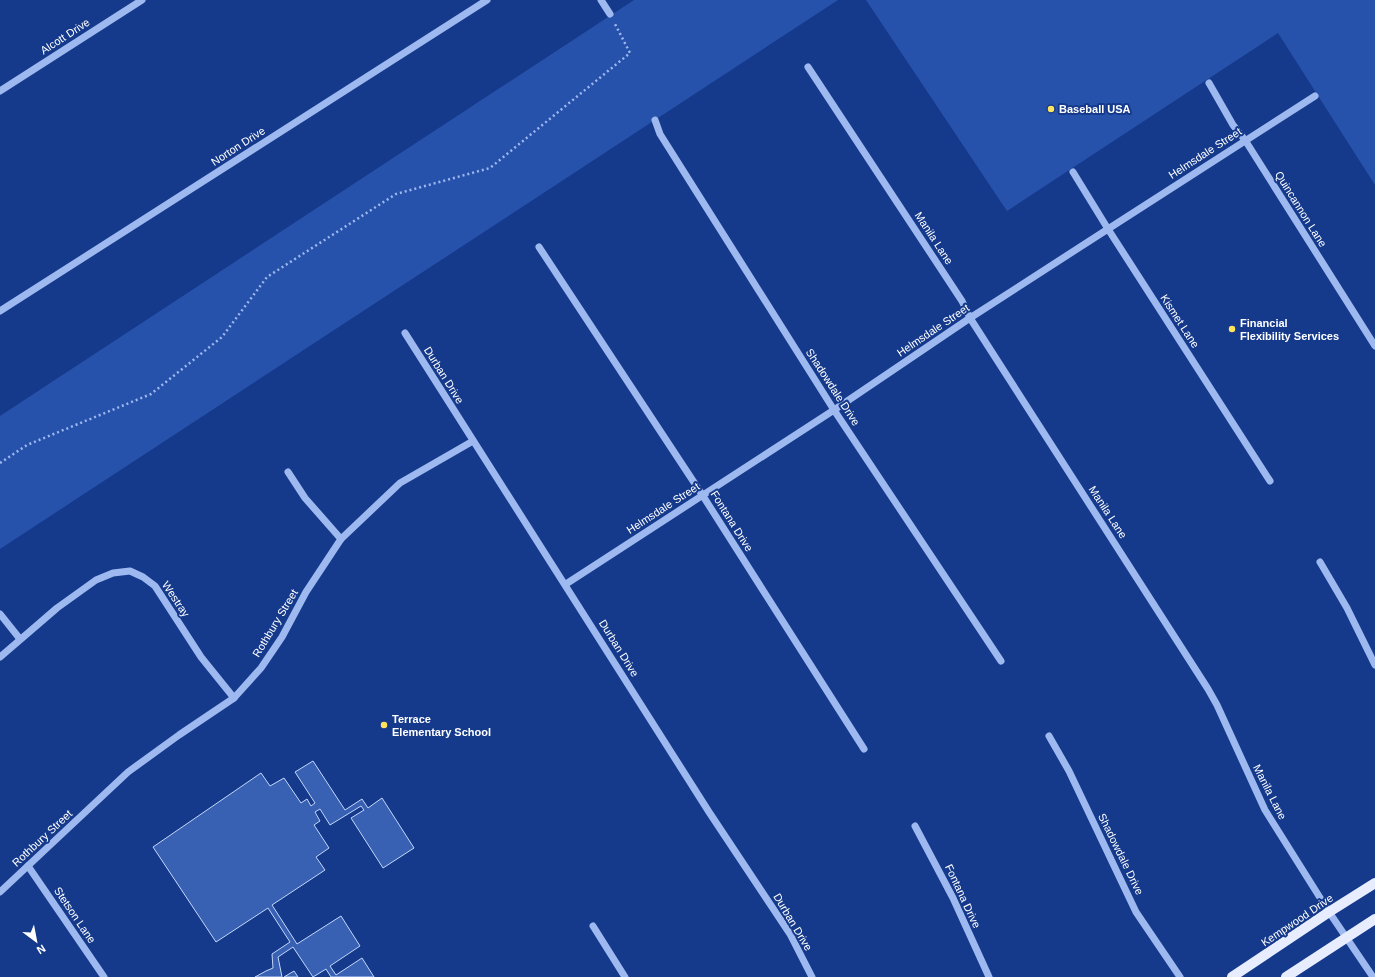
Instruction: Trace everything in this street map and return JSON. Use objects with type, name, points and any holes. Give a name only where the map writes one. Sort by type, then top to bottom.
[{"type":"main road","name":"Kempwood Drive","points":[[1232,977],[1375,883]]},
{"type":"main road","points":[[1286,977],[1375,919]]},
{"type":"street","name":"Alcott Drive","points":[[0,91],[142,0]]},
{"type":"street","name":"Norton Drive","points":[[0,311],[487,0]]},
{"type":"street","points":[[601,0],[610,14]]},
{"type":"street","name":"Manila Lane","points":[[808,67],[962,301],[970,318],[1208,689],[1217,705],[1265,810],[1329,912],[1373,977]]},
{"type":"street","name":"Quincannon Lane","points":[[1209,83],[1233,125],[1245,140],[1375,346]]},
{"type":"street","name":"Helmsdale Street","points":[[566,584],[834,410],[970,318],[1315,96]]},
{"type":"street","name":"Shadowdale Drive","points":[[655,120],[660,134],[834,410],[1001,661]]},
{"type":"street","name":"Kismet Lane","points":[[1073,172],[1270,481]]},
{"type":"street","name":"Fontana Drive","points":[[539,247],[703,496],[864,749]]},
{"type":"street","name":"Durban Drive","points":[[405,333],[472,441],[566,584],[709,812],[790,934],[812,977]]},
{"type":"street","name":"Rothbury Street","points":[[0,892],[128,772],[234,698],[261,668],[282,637],[306,592],[342,539],[400,483],[472,441]]},
{"type":"street","points":[[288,472],[305,498],[342,539]]},
{"type":"street","points":[[1320,562],[1347,608],[1375,665]]},
{"type":"street","name":"Westray","points":[[0,657],[57,608],[96,580],[113,573],[130,571],[143,577],[155,586],[201,657],[234,698]]},
{"type":"street","points":[[0,614],[20,639]]},
{"type":"street","name":"Shadowdale Drive","points":[[1049,736],[1069,771],[1136,912],[1180,977]]},
{"type":"street","name":"Fontana Drive","points":[[915,826],[952,898],[989,977]]},
{"type":"street","name":"Stetson Lane","points":[[28,866],[104,977]]},
{"type":"street","points":[[593,926],[625,977]]},
{"type":"path","points":[[0,462],[27,444],[151,394],[222,337],[267,276],[396,194],[490,168],[630,53],[610,14]]},
{"type":"shaded area","points":[[634,0],[838,0],[0,549],[0,416]]},
{"type":"shaded area","name":"Baseball USA","points":[[866,0],[1375,0],[1375,185],[1278,33],[1007,211]]},
{"type":"building","points":[[313,761],[345,810],[362,799],[368,808],[382,798],[414,848],[383,868],[351,818],[364,810],[361,806],[330,825],[320,809],[315,812],[320,821],[314,825],[329,848],[316,857],[325,870],[272,905],[297,944],[341,916],[360,946],[330,966],[336,975],[362,958],[374,977],[331,977],[326,969],[313,977],[293,947],[278,957],[282,977],[255,977],[273,968],[272,954],[290,942],[268,908],[216,942],[153,847],[261,773],[270,786],[284,778],[301,803],[307,799],[311,806],[315,803],[295,772]]},
{"type":"building","points":[[294,971],[298,977],[284,977]]},
{"type":"place","name":"Baseball USA","points":[[1051,109]]},
{"type":"place","name":"Financial Flexibility Services","points":[[1232,329]]},
{"type":"place","name":"Terrace Elementary School","points":[[384,725]]}]
